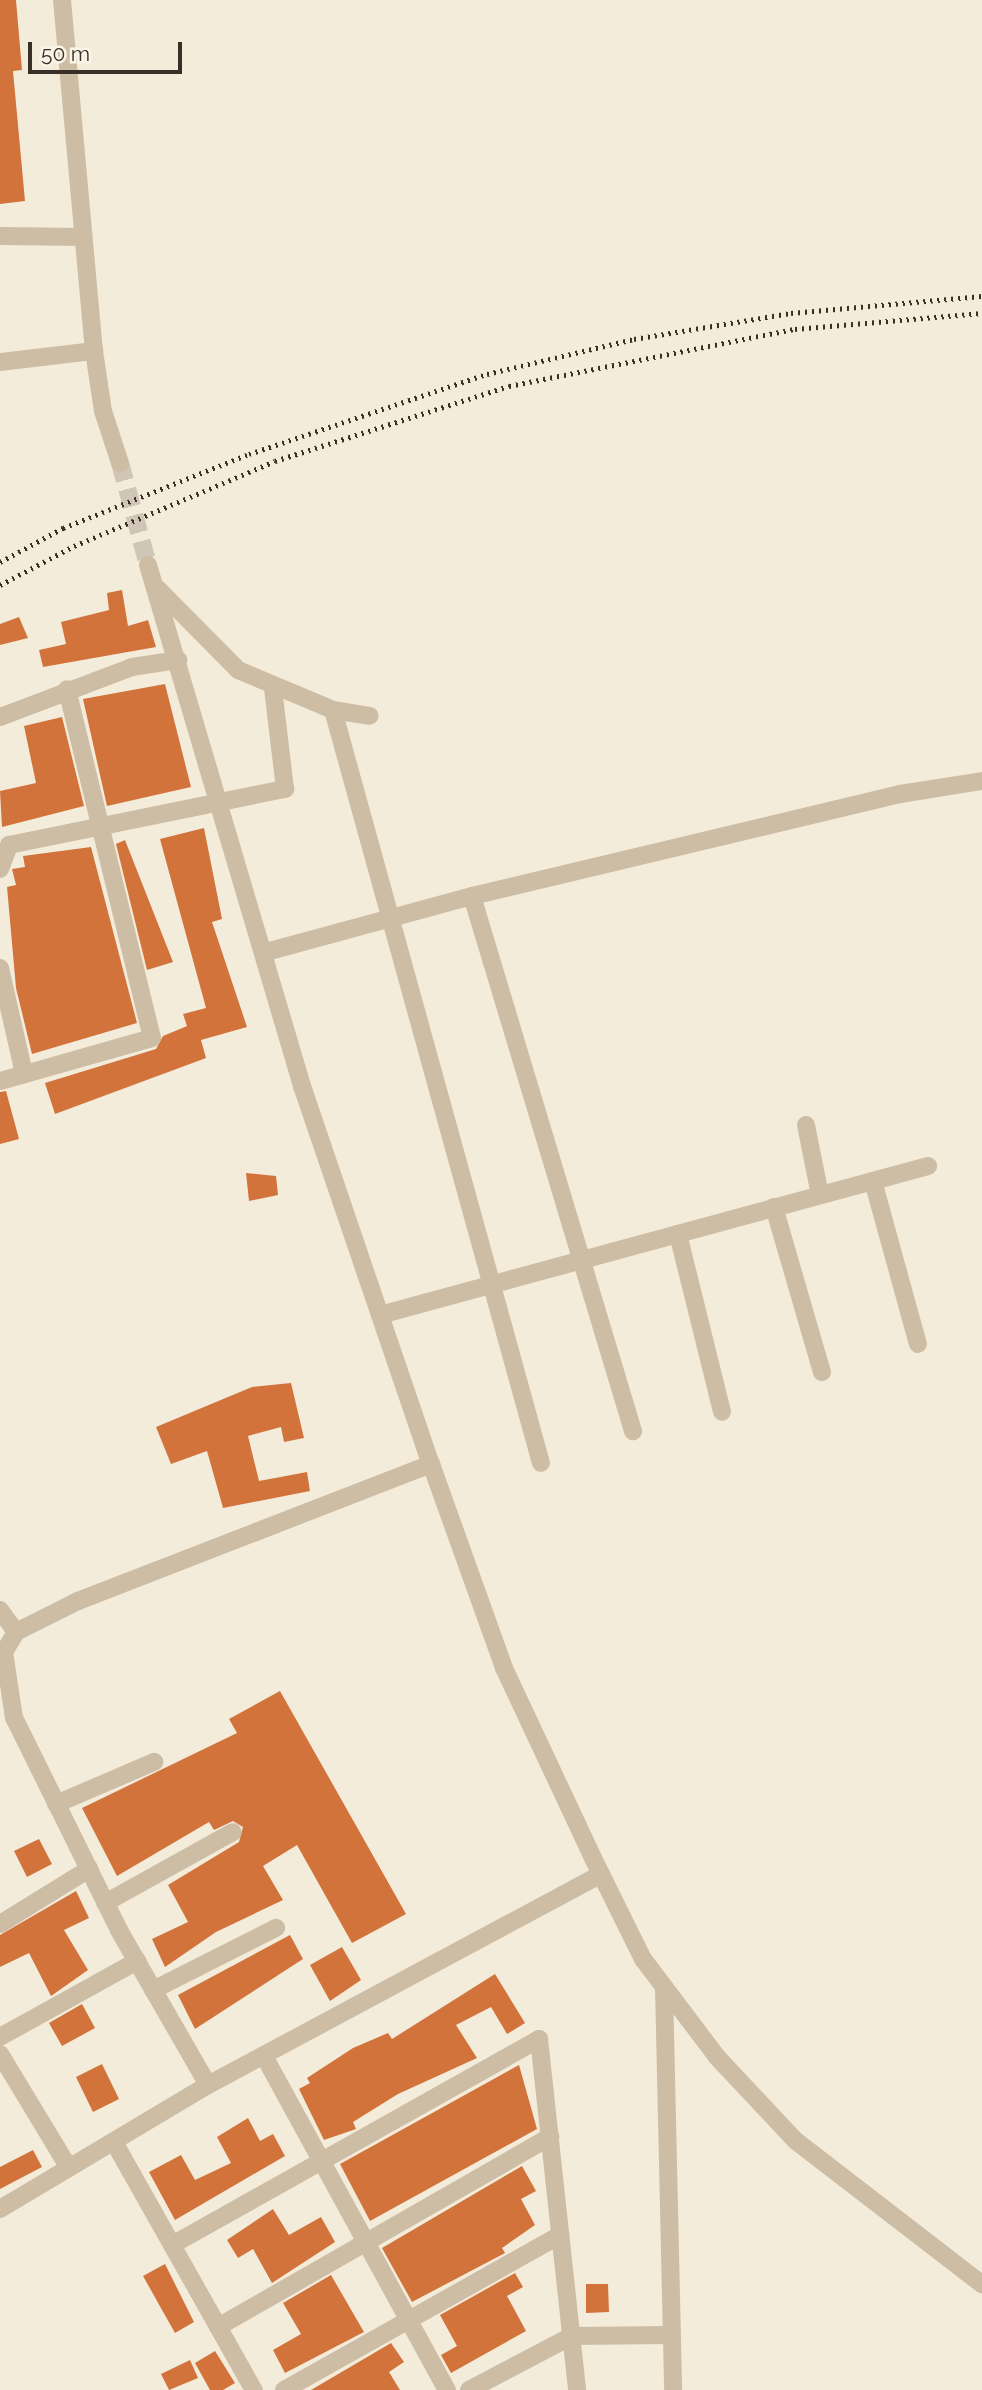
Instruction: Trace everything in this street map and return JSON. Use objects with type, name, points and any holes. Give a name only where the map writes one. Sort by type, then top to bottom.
[{"type":"street","points":[[62,0],[94,351],[103,411],[120,463]]},
{"type":"street","points":[[0,236],[83,237]]},
{"type":"street","points":[[0,362],[94,351]]},
{"type":"street","points":[[148,565],[223,804],[302,1086],[431,1464],[504,1668],[601,1874],[643,1959],[717,2057],[796,2141],[982,2284]]},
{"type":"street","points":[[153,584],[237,670],[273,688],[333,710],[370,716]]},
{"type":"street","points":[[0,717],[67,689],[132,667],[178,660]]},
{"type":"street","points":[[0,869],[9,845],[223,804],[285,789],[273,688]]},
{"type":"street","points":[[0,1081],[152,1038],[67,689]]},
{"type":"street","points":[[333,710],[395,918],[491,1285],[541,1463]]},
{"type":"street","points":[[266,952],[472,896],[900,794],[982,781]]},
{"type":"street","points":[[472,896],[633,1431]]},
{"type":"street","points":[[0,968],[24,1074]]},
{"type":"street","points":[[806,1125],[820,1195]]},
{"type":"street","points":[[380,1315],[928,1166]]},
{"type":"street","points":[[873,1181],[918,1344]]},
{"type":"street","points":[[775,1208],[822,1372]]},
{"type":"street","points":[[678,1234],[722,1412]]},
{"type":"street","points":[[208,2085],[136,1961],[14,1718],[4,1652],[16,1632],[78,1601],[431,1464]]},
{"type":"street","points":[[0,1610],[16,1632]]},
{"type":"street","points":[[56,1804],[154,1762]]},
{"type":"street","points":[[106,1903],[233,1832]]},
{"type":"street","points":[[0,1924],[89,1869]]},
{"type":"street","points":[[0,2209],[208,2085],[601,1874]]},
{"type":"street","points":[[153,1990],[276,1928]]},
{"type":"street","points":[[0,2037],[136,1961]]},
{"type":"street","points":[[664,1987],[673,2390]]},
{"type":"street","points":[[172,2245],[539,2039],[577,2390]]},
{"type":"street","points":[[0,2054],[69,2168]]},
{"type":"street","points":[[264,2056],[319,2161],[447,2390]]},
{"type":"street","points":[[218,2327],[550,2137]]},
{"type":"street","points":[[114,2142],[254,2390]]},
{"type":"street","points":[[284,2390],[560,2235]]},
{"type":"street","points":[[469,2390],[572,2336],[671,2335]]},
{"type":"building","points":[[0,0],[16,0],[22,70],[13,71],[25,201],[0,204]]},
{"type":"building","points":[[122,590],[128,626],[148,620],[156,647],[43,667],[39,650],[66,644],[61,622],[109,610],[107,593]]},
{"type":"building","points":[[19,617],[28,638],[0,645],[0,624]]},
{"type":"building","points":[[165,684],[191,787],[107,806],[83,699]]},
{"type":"building","points":[[62,717],[84,806],[2,827],[0,791],[36,783],[24,726]]},
{"type":"building","points":[[204,828],[222,919],[212,922],[247,1027],[201,1040],[206,1058],[55,1114],[45,1083],[156,1049],[163,1036],[187,1026],[183,1014],[206,1008],[160,839]]},
{"type":"building","points":[[125,840],[173,962],[147,970],[116,844]]},
{"type":"building","points":[[91,847],[137,1023],[32,1054],[16,988],[7,887],[16,885],[12,869],[25,867],[23,856]]},
{"type":"building","points":[[6,1091],[19,1139],[0,1144],[0,1092]]},
{"type":"building","points":[[246,1173],[276,1176],[278,1195],[249,1201]]},
{"type":"building","points":[[291,1383],[304,1438],[284,1442],[281,1427],[248,1436],[259,1481],[307,1472],[310,1491],[223,1508],[207,1451],[171,1464],[156,1427],[252,1387]]},
{"type":"building","points":[[280,1691],[406,1914],[352,1943],[297,1845],[263,1866],[283,1900],[216,1932],[165,1967],[152,1939],[188,1922],[168,1885],[239,1842],[243,1827],[233,1821],[214,1830],[209,1822],[117,1876],[82,1808],[237,1733],[229,1719]]},
{"type":"building","points":[[39,1839],[52,1864],[27,1877],[14,1851]]},
{"type":"building","points":[[76,1891],[89,1918],[64,1930],[88,1970],[51,1996],[29,1953],[0,1967],[0,1935]]},
{"type":"building","points":[[290,1935],[303,1959],[195,2029],[178,1995]]},
{"type":"building","points":[[342,1947],[361,1980],[330,2001],[310,1965]]},
{"type":"building","points":[[495,1974],[525,2023],[507,2034],[491,2007],[456,2025],[477,2058],[398,2094],[353,2122],[356,2129],[324,2140],[299,2089],[310,2083],[307,2078],[353,2048],[388,2033],[392,2039]]},
{"type":"building","points":[[82,2004],[95,2028],[62,2046],[49,2023]]},
{"type":"building","points":[[102,2064],[119,2099],[93,2112],[76,2077]]},
{"type":"building","points":[[519,2065],[537,2129],[370,2221],[340,2164]]},
{"type":"building","points":[[248,2118],[260,2141],[273,2134],[285,2156],[175,2220],[149,2172],[181,2155],[195,2180],[231,2163],[217,2137]]},
{"type":"building","points":[[33,2150],[42,2167],[0,2189],[0,2167]]},
{"type":"building","points":[[522,2166],[536,2191],[521,2199],[535,2225],[502,2248],[505,2253],[412,2302],[382,2248]]},
{"type":"building","points":[[273,2209],[289,2235],[321,2217],[335,2242],[272,2283],[253,2249],[238,2258],[227,2240]]},
{"type":"building","points":[[165,2264],[194,2322],[175,2333],[143,2276]]},
{"type":"building","points":[[515,2273],[523,2287],[507,2296],[526,2331],[451,2373],[441,2355],[457,2346],[440,2315]]},
{"type":"building","points":[[331,2275],[364,2332],[285,2373],[273,2350],[301,2334],[283,2303]]},
{"type":"building","points":[[586,2284],[608,2284],[609,2312],[586,2313]]},
{"type":"building","points":[[391,2343],[404,2362],[389,2372],[400,2390],[311,2390]]},
{"type":"building","points":[[215,2351],[235,2383],[223,2390],[210,2390],[195,2363]]},
{"type":"building","points":[[190,2360],[198,2378],[169,2390],[161,2374]]},
{"type":"tunnel","points":[[120,463],[148,565]]},
{"type":"railway","points":[[0,562],[63,528],[249,454],[487,374],[634,339],[791,313],[982,296]]},
{"type":"railway","points":[[0,585],[74,546],[275,461],[509,386],[795,329],[982,313]]}]
